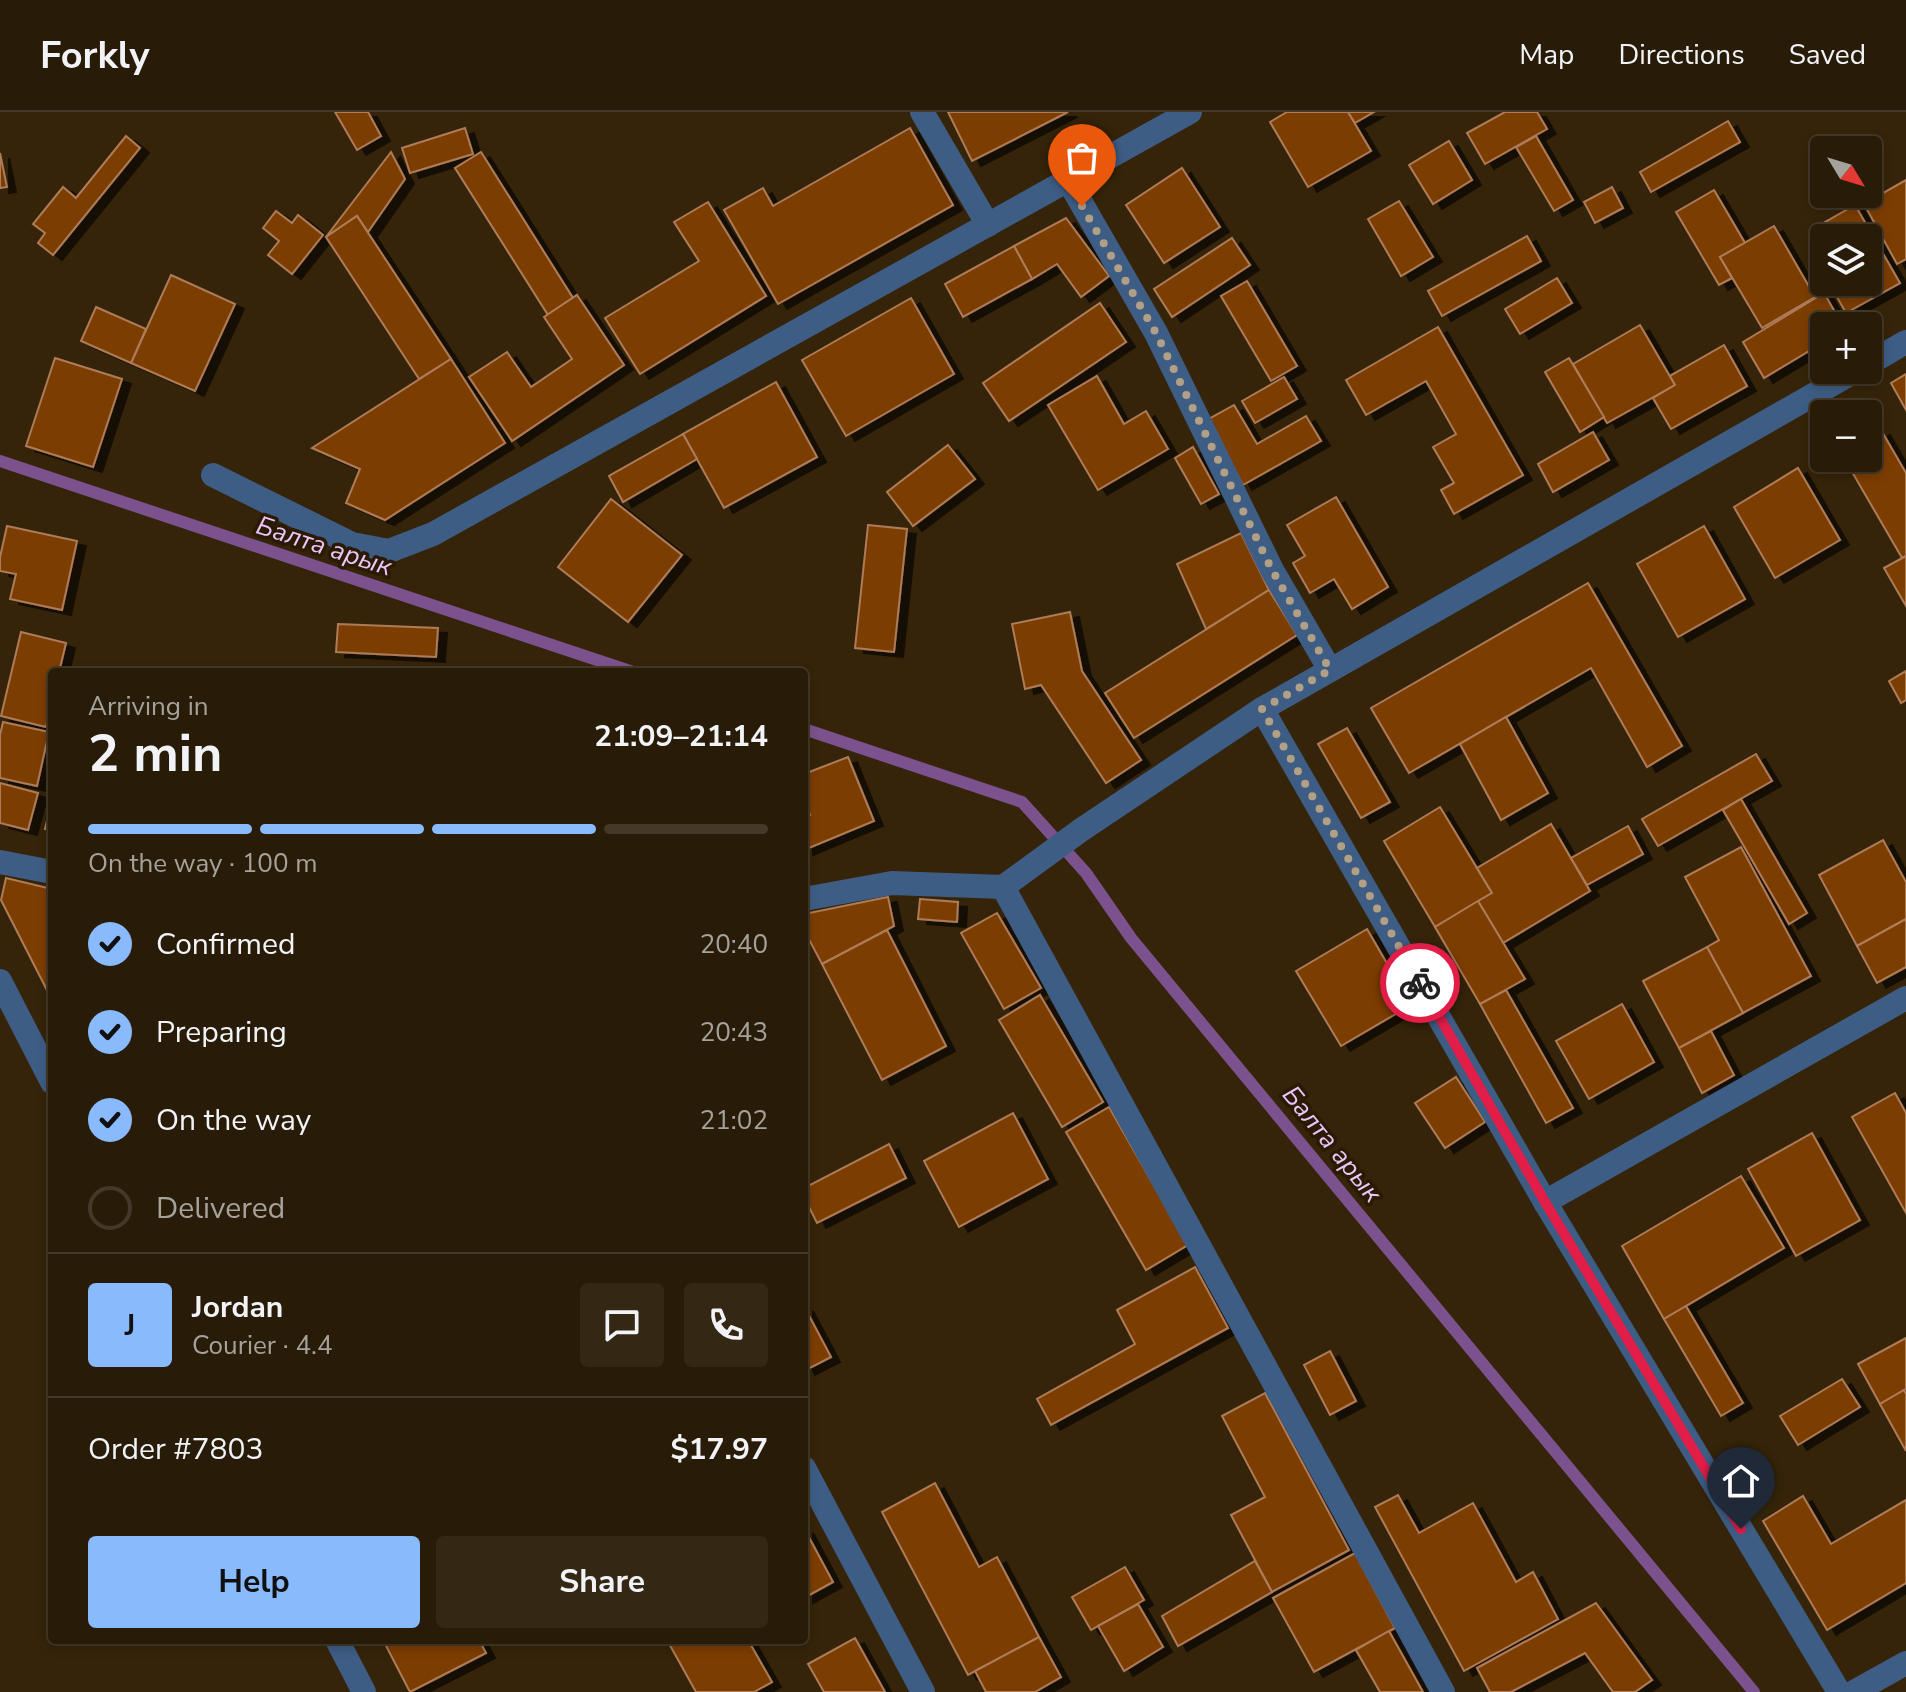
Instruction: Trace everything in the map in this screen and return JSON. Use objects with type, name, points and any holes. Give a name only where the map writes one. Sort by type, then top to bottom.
[{"type":"street","points":[[922,112],[988,225]]},
{"type":"street","points":[[213,475],[352,544],[389,551],[433,534],[1190,112]]},
{"type":"street","points":[[1068,180],[1156,333],[1272,570],[1330,670]]},
{"type":"street","points":[[1882,356],[1906,342]]},
{"type":"street","points":[[808,898],[892,883],[1003,887],[1081,830],[1262,709],[1832,384]]},
{"type":"street","points":[[1262,709],[1545,1202],[1839,1692]]},
{"type":"street","points":[[0,862],[48,871]]},
{"type":"street","points":[[1003,887],[1443,1692]]},
{"type":"street","points":[[0,981],[48,1074]]},
{"type":"street","points":[[1545,1202],[1906,998]]},
{"type":"street","points":[[808,1476],[923,1692]]},
{"type":"street","points":[[339,1644],[364,1692]]},
{"type":"street","points":[[1854,1692],[1906,1663]]},
{"type":"building","points":[[335,112],[368,112],[381,136],[357,150]]},
{"type":"building","points":[[948,112],[1068,112],[972,161]]},
{"type":"building","points":[[1287,112],[1348,112],[1371,151],[1308,187],[1270,122]]},
{"type":"building","points":[[1348,112],[1374,112],[1355,123]]},
{"type":"building","points":[[1505,112],[1537,112],[1547,129],[1485,164],[1467,133]]},
{"type":"building","points":[[1728,121],[1740,142],[1651,192],[1640,172]]},
{"type":"building","points":[[465,128],[473,154],[410,173],[402,148]]},
{"type":"building","points":[[910,128],[953,205],[778,304],[724,210],[763,188],[773,206]]},
{"type":"building","points":[[126,136],[140,148],[53,255],[38,243],[45,233],[33,224],[63,187],[76,198]]},
{"type":"building","points":[[1536,136],[1573,200],[1554,211],[1516,147]]},
{"type":"building","points":[[1449,141],[1472,180],[1433,204],[1409,165]]},
{"type":"building","points":[[391,152],[405,179],[368,232],[357,216],[326,237]]},
{"type":"building","points":[[481,152],[573,298],[548,315],[455,168]]},
{"type":"building","points":[[0,153],[7,187],[0,188]]},
{"type":"building","points":[[1182,168],[1220,227],[1164,263],[1126,205]]},
{"type":"building","points":[[1906,180],[1906,259],[1897,264],[1882,237],[1882,224],[1875,224],[1866,208],[1882,208],[1882,194]]},
{"type":"building","points":[[1612,187],[1623,208],[1595,223],[1584,202]]},
{"type":"building","points":[[1714,190],[1745,243],[1720,257],[1732,278],[1719,285],[1676,212]]},
{"type":"building","points":[[1399,201],[1433,257],[1401,276],[1368,219]]},
{"type":"building","points":[[708,202],[766,296],[640,374],[605,318],[699,261],[674,222]]},
{"type":"building","points":[[1850,208],[1857,208],[1866,224],[1822,224]]},
{"type":"building","points":[[276,211],[292,223],[298,215],[323,235],[292,274],[268,255],[279,241],[263,228]]},
{"type":"building","points":[[357,216],[451,359],[419,379],[326,237]]},
{"type":"building","points":[[1066,218],[1109,276],[1081,297],[1057,264],[1032,279],[1014,246]]},
{"type":"building","points":[[1774,226],[1810,288],[1810,296],[1815,297],[1762,328],[1720,257]]},
{"type":"building","points":[[1527,236],[1541,261],[1442,316],[1428,291]]},
{"type":"building","points":[[1232,238],[1250,265],[1172,317],[1154,289]]},
{"type":"building","points":[[1014,246],[1032,279],[963,317],[945,284]]},
{"type":"building","points":[[1882,252],[1900,283],[1882,293]]},
{"type":"building","points":[[171,275],[235,304],[195,391],[131,363]]},
{"type":"building","points":[[1557,278],[1572,303],[1520,334],[1505,309]]},
{"type":"building","points":[[1247,281],[1297,366],[1271,381],[1221,296]]},
{"type":"building","points":[[577,295],[624,365],[512,441],[469,377],[507,352],[531,387],[572,359],[544,317]]},
{"type":"building","points":[[1819,296],[1826,296],[1835,312],[1810,312],[1810,350],[1764,378],[1743,342]]},
{"type":"building","points":[[1836,296],[1877,296],[1848,312]]},
{"type":"building","points":[[911,298],[954,374],[846,436],[802,360]]},
{"type":"building","points":[[1100,303],[1126,342],[1009,421],[983,383]]},
{"type":"building","points":[[96,307],[146,329],[131,363],[81,341]]},
{"type":"building","points":[[1640,325],[1675,385],[1607,423],[1573,364]]},
{"type":"building","points":[[1438,327],[1523,475],[1454,514],[1441,490],[1454,483],[1433,447],[1456,434],[1426,381],[1366,415],[1346,380]]},
{"type":"building","points":[[1724,345],[1747,386],[1671,429],[1653,398],[1675,385],[1670,376]]},
{"type":"building","points":[[55,358],[122,379],[93,467],[26,446]]},
{"type":"building","points":[[1569,358],[1604,417],[1580,432],[1545,372]]},
{"type":"building","points":[[451,359],[505,443],[385,520],[346,503],[360,469],[312,448]]},
{"type":"building","points":[[1906,374],[1906,410],[1891,383]]},
{"type":"building","points":[[1097,376],[1124,424],[1146,411],[1168,449],[1098,490],[1048,405]]},
{"type":"building","points":[[1284,377],[1297,399],[1255,423],[1242,401]]},
{"type":"building","points":[[776,382],[817,457],[724,508],[683,434]]},
{"type":"building","points":[[1234,405],[1257,444],[1306,416],[1321,441],[1243,485],[1207,420]]},
{"type":"building","points":[[1593,432],[1609,460],[1553,492],[1538,464]]},
{"type":"building","points":[[1882,432],[1906,473],[1906,556],[1902,558],[1852,472],[1882,472]]},
{"type":"building","points":[[683,434],[697,459],[623,502],[609,476]]},
{"type":"building","points":[[948,445],[975,479],[913,526],[887,492]]},
{"type":"building","points":[[1193,447],[1219,494],[1201,504],[1175,458]]},
{"type":"building","points":[[1798,468],[1840,540],[1775,578],[1734,507]]},
{"type":"building","points":[[1336,497],[1388,587],[1352,609],[1334,579],[1310,593],[1293,563],[1305,556],[1287,525]]},
{"type":"building","points":[[611,499],[682,555],[628,622],[558,567]]},
{"type":"building","points":[[868,525],[907,529],[894,652],[855,648]]},
{"type":"building","points":[[7,526],[77,541],[62,610],[10,599],[16,574],[0,571]]},
{"type":"building","points":[[1704,526],[1745,599],[1678,637],[1637,564]]},
{"type":"building","points":[[1241,533],[1269,590],[1206,629],[1177,564]]},
{"type":"building","points":[[1906,556],[1906,606],[1884,568]]},
{"type":"building","points":[[1588,583],[1682,746],[1647,767],[1591,668],[1409,773],[1371,708]]},
{"type":"building","points":[[1269,590],[1297,635],[1134,738],[1105,693]]},
{"type":"building","points":[[1070,612],[1082,671],[1141,760],[1106,783],[1041,685],[1025,689],[1012,624]]},
{"type":"building","points":[[338,624],[438,628],[436,657],[336,652]]},
{"type":"building","points":[[21,632],[66,643],[60,668],[48,668],[46,727],[1,716]]},
{"type":"building","points":[[1906,671],[1906,700],[1901,703],[1889,681]]},
{"type":"building","points":[[1506,717],[1548,793],[1501,820],[1460,744]]},
{"type":"building","points":[[3,722],[48,732],[37,786],[0,778]]},
{"type":"building","points":[[1347,728],[1390,802],[1361,818],[1318,744]]},
{"type":"building","points":[[1756,754],[1772,781],[1658,846],[1642,819]]},
{"type":"building","points":[[848,757],[874,821],[808,848],[808,772]]},
{"type":"building","points":[[0,783],[38,793],[28,830],[0,823]]},
{"type":"building","points":[[1741,799],[1807,913],[1789,924],[1723,810]]},
{"type":"building","points":[[1440,807],[1492,893],[1435,927],[1384,841]]},
{"type":"building","points":[[1551,824],[1590,891],[1503,943],[1478,901],[1492,893],[1477,868]]},
{"type":"building","points":[[1628,826],[1643,854],[1587,885],[1571,858]]},
{"type":"building","points":[[1883,840],[1906,882],[1906,919],[1857,946],[1819,875]]},
{"type":"building","points":[[1741,847],[1811,976],[1743,1013],[1707,947],[1719,940],[1685,877]]},
{"type":"building","points":[[6,878],[48,888],[48,992],[1,900]]},
{"type":"building","points":[[888,897],[894,926],[822,964],[808,938],[808,913]]},
{"type":"building","points":[[920,899],[958,902],[957,922],[918,919]]},
{"type":"building","points":[[1478,901],[1525,979],[1480,1004],[1435,927]]},
{"type":"building","points":[[997,913],[1041,988],[1004,1009],[961,933]]},
{"type":"building","points":[[1906,919],[1906,967],[1877,983],[1857,946]]},
{"type":"building","points":[[1367,929],[1411,1005],[1341,1046],[1296,971]]},
{"type":"building","points":[[887,930],[946,1046],[882,1080],[822,964]]},
{"type":"building","points":[[1707,947],[1743,1013],[1679,1048],[1643,981]]},
{"type":"building","points":[[1506,990],[1573,1108],[1546,1123],[1480,1004]]},
{"type":"building","points":[[1040,995],[1103,1102],[1062,1127],[999,1020]]},
{"type":"building","points":[[1622,1004],[1654,1062],[1589,1099],[1556,1041]]},
{"type":"building","points":[[1711,1031],[1734,1075],[1702,1093],[1679,1048]]},
{"type":"building","points":[[1456,1077],[1485,1122],[1445,1148],[1415,1103]]},
{"type":"building","points":[[1895,1093],[1906,1113],[1906,1213],[1852,1117]]},
{"type":"building","points":[[1109,1107],[1188,1245],[1146,1270],[1066,1132]]},
{"type":"building","points":[[1013,1113],[1048,1179],[959,1227],[924,1161]]},
{"type":"building","points":[[1812,1133],[1860,1220],[1796,1256],[1748,1169]]},
{"type":"building","points":[[889,1144],[906,1178],[817,1223],[808,1205],[808,1186]]},
{"type":"building","points":[[1741,1176],[1784,1248],[1664,1319],[1622,1246]]},
{"type":"building","points":[[1195,1267],[1228,1328],[1051,1425],[1037,1399],[1135,1344],[1117,1310]]},
{"type":"building","points":[[1686,1306],[1743,1403],[1721,1416],[1664,1319]]},
{"type":"building","points":[[808,1314],[831,1357],[808,1369]]},
{"type":"building","points":[[1906,1338],[1906,1389],[1880,1404],[1858,1364]]},
{"type":"building","points":[[1330,1351],[1356,1401],[1330,1415],[1304,1365]]},
{"type":"building","points":[[1842,1379],[1860,1407],[1798,1445],[1780,1416]]},
{"type":"building","points":[[1904,1390],[1906,1394],[1906,1451],[1880,1404]]},
{"type":"building","points":[[1265,1393],[1349,1550],[1272,1592],[1231,1515],[1265,1497],[1222,1416]]},
{"type":"building","points":[[935,1483],[979,1567],[997,1557],[1039,1637],[968,1675],[882,1512]]},
{"type":"building","points":[[1398,1495],[1419,1533],[1473,1503],[1516,1582],[1533,1572],[1558,1619],[1464,1671],[1375,1507]]},
{"type":"building","points":[[1803,1496],[1831,1544],[1906,1500],[1906,1583],[1827,1630],[1763,1521]]},
{"type":"building","points":[[808,1535],[833,1582],[808,1596]]},
{"type":"building","points":[[1355,1553],[1395,1628],[1314,1672],[1273,1598]]},
{"type":"building","points":[[1255,1561],[1272,1592],[1178,1646],[1162,1616]]},
{"type":"building","points":[[1125,1567],[1144,1600],[1091,1630],[1072,1597]]},
{"type":"building","points":[[1596,1603],[1652,1680],[1635,1692],[1613,1692],[1585,1653],[1511,1692],[1490,1692],[1477,1668]]},
{"type":"building","points":[[1138,1604],[1163,1647],[1124,1671],[1098,1626]]},
{"type":"building","points":[[1389,1631],[1423,1692],[1380,1692],[1356,1650]]},
{"type":"building","points":[[1039,1637],[1061,1677],[1035,1692],[986,1692],[975,1671]]},
{"type":"building","points":[[855,1638],[885,1692],[824,1692],[808,1664]]},
{"type":"building","points":[[385,1644],[481,1644],[486,1653],[410,1692]]},
{"type":"building","points":[[669,1644],[750,1644],[772,1682],[754,1692],[696,1692]]},
{"type":"waterway","name":"Балта арык","points":[[0,461],[621,668]]},
{"type":"waterway","name":"Балта арык","points":[[808,730],[1022,802],[1086,873],[1131,938],[1754,1692]]},
{"type":"way so far","points":[[1082,206],[1156,333],[1272,570],[1330,670],[1262,709],[1420,983]]},
{"type":"route","points":[[1420,983],[1545,1202],[1741,1529]]}]
